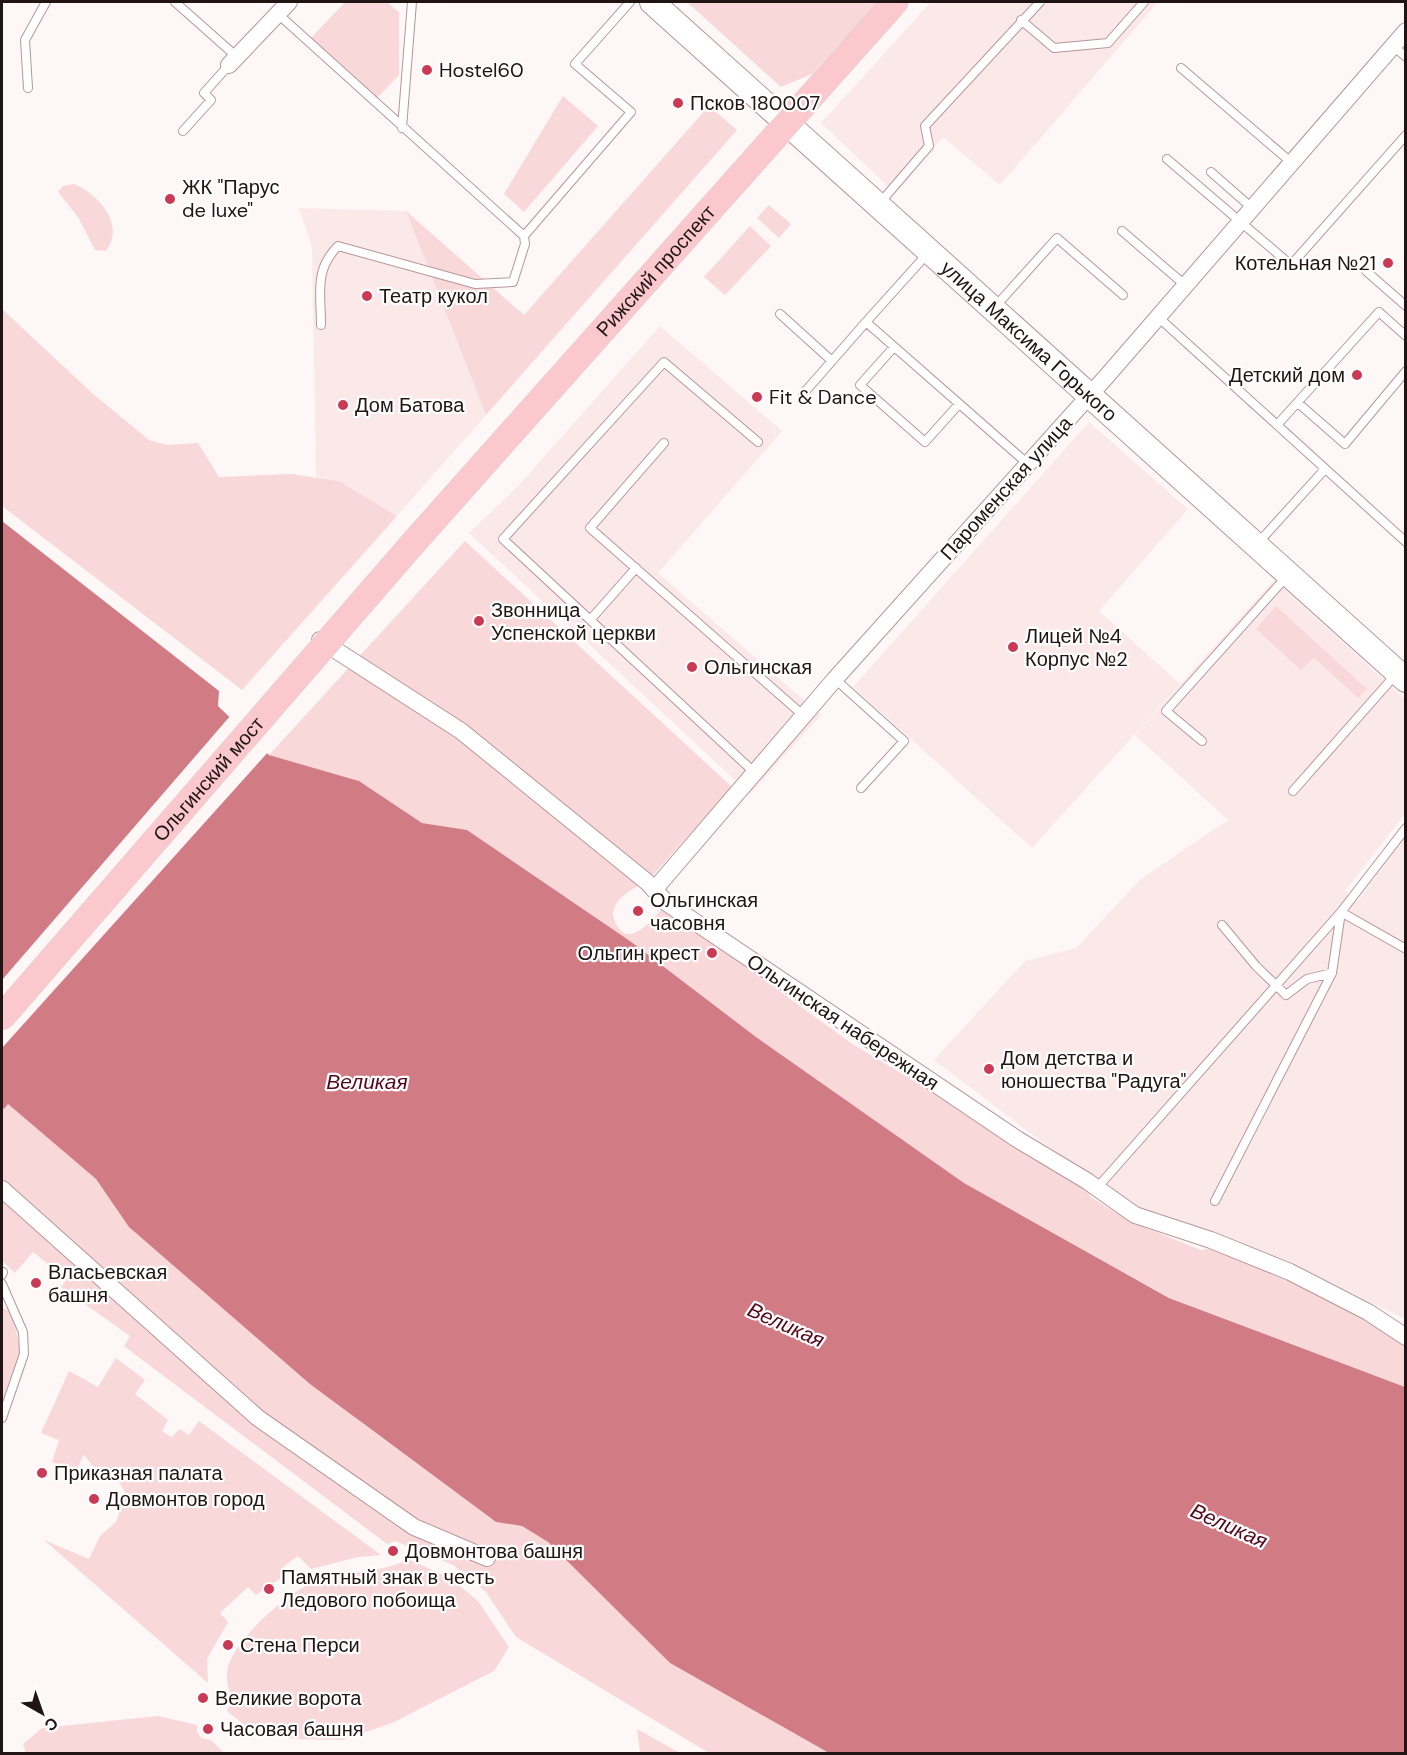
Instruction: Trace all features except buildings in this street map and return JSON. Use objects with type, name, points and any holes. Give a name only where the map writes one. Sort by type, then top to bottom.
[{"type":"main road","name":"улица Максима Горького","points":[[652,2],[879,204],[1401,677]]},
{"type":"main road","name":"Рижский проспект","points":[[415,541],[895,2]]},
{"type":"main road","name":"Ольгинский мост","points":[[2,1017],[415,541]]},
{"type":"street","points":[[233,61],[289,2]]},
{"type":"street","name":"Пароменская улица","points":[[654,890],[835,679],[1090,396],[1240,221],[1399,51],[1406,32]]},
{"type":"street","name":"Ольгинская набережная","points":[[320,640],[461,731],[667,903],[849,1027],[1135,1215],[1210,1240],[1290,1272],[1368,1312],[1406,1337]]},
{"type":"street","points":[[2,1189],[258,1418],[414,1527],[487,1558]]},
{"type":"lane","points":[[28,88],[25,40],[46,2]]},
{"type":"lane","points":[[176,2],[233,61],[204,93],[211,100],[183,131]]},
{"type":"lane","points":[[402,128],[412,2]]},
{"type":"lane","points":[[524,236],[631,112],[575,64],[630,2]]},
{"type":"lane","points":[[879,204],[929,146],[925,126],[1040,2]]},
{"type":"lane","points":[[1021,20],[1054,48],[1108,43],[1144,2]]},
{"type":"lane","points":[[278,15],[524,236],[525,244],[513,282],[475,284],[338,246],[326,258],[321,272],[321,325]]},
{"type":"lane","points":[[1181,68],[1292,163]]},
{"type":"lane","points":[[1167,159],[1292,265],[1406,135]]},
{"type":"lane","points":[[1211,172],[1252,208]]},
{"type":"lane","points":[[1122,231],[1185,285]]},
{"type":"lane","points":[[994,309],[1056,238],[1122,295]]},
{"type":"lane","points":[[803,394],[930,250]]},
{"type":"lane","points":[[1366,271],[1406,306]]},
{"type":"lane","points":[[1277,426],[1379,312],[1406,336]]},
{"type":"lane","points":[[780,314],[832,361]]},
{"type":"lane","points":[[1158,317],[1406,542]]},
{"type":"lane","points":[[866,322],[1028,464]]},
{"type":"lane","points":[[894,347],[860,385],[925,442],[959,404]]},
{"type":"lane","points":[[755,773],[503,539],[664,362],[758,442]]},
{"type":"lane","points":[[1298,403],[1345,444],[1406,371]]},
{"type":"lane","points":[[664,443],[590,528],[804,717]]},
{"type":"lane","points":[[1256,545],[1325,469]]},
{"type":"lane","points":[[591,619],[636,568]]},
{"type":"lane","points":[[1202,741],[1166,711],[1289,575]]},
{"type":"lane","points":[[1293,791],[1401,677]]},
{"type":"lane","points":[[835,679],[904,741],[861,788]]},
{"type":"lane","points":[[1096,1189],[1341,912],[1406,828]]},
{"type":"lane","points":[[1341,912],[1406,950]]},
{"type":"lane","points":[[1215,1201],[1332,973],[1341,912]]},
{"type":"lane","points":[[1222,925],[1256,966],[1287,995],[1307,979],[1332,973]]},
{"type":"lane","points":[[2,1284],[23,1332],[24,1354],[2,1418]]},
{"type":"shaded area","points":[[345,2],[387,2],[399,12],[399,75],[377,98],[311,38]]},
{"type":"shaded area","points":[[687,2],[878,2],[812,74],[781,87]]},
{"type":"shaded area","points":[[931,2],[1158,2],[1000,185],[943,137],[895,193],[821,123]]},
{"type":"shaded area","points":[[563,96],[598,126],[524,212],[504,194]]},
{"type":"shaded area","points":[[709,106],[737,130],[486,415],[406,211],[524,315]]},
{"type":"shaded area","points":[[74,184],[100,202],[111,221],[113,231],[106,251],[95,250],[78,217],[58,192],[63,186]]},
{"type":"shaded area","points":[[769,205],[791,224],[779,238],[757,218]]},
{"type":"shaded area","points":[[299,208],[406,211],[486,415],[397,516],[339,481],[316,477],[312,247]]},
{"type":"shaded area","points":[[750,226],[771,246],[725,295],[704,277]]},
{"type":"shaded area","points":[[2,309],[92,393],[149,440],[167,445],[198,443],[219,477],[291,474],[339,481],[397,516],[242,690],[2,506]]},
{"type":"shaded area","points":[[660,326],[782,431],[658,573],[821,715],[750,794],[469,533],[519,485]]},
{"type":"shaded area","name":"Лицей №4 Корпус №2","points":[[1089,422],[1188,509],[1099,611],[1180,684],[1032,848],[853,687]]},
{"type":"shaded area","points":[[465,541],[732,787],[647,882],[630,891],[616,904],[613,916],[624,933],[631,934],[638,931],[664,907],[851,1043],[1015,1142],[1083,1186],[1092,1198],[1133,1223],[1201,1250],[1215,1248],[1286,1278],[1365,1318],[1405,1347],[1405,1387],[1170,1298],[964,1183],[756,1037],[630,941],[467,830],[422,823],[359,781],[269,755]]},
{"type":"shaded area","points":[[1274,580],[1405,699],[1405,814],[1345,891],[1358,901],[1405,838],[1405,1319],[1327,1281],[1229,1240],[1140,1210],[1042,1142],[934,1060],[1025,961],[1076,948],[1141,879],[1228,820],[1135,735]]},
{"type":"shaded area","points":[[1276,606],[1367,689],[1358,698],[1314,658],[1301,670],[1256,629]]},
{"type":"shaded area","points":[[8,1104],[96,1179],[109,1198],[363,1424],[496,1522],[522,1526],[548,1542],[670,1663],[829,1753],[709,1753],[516,1637],[486,1592],[453,1565],[395,1541],[387,1544],[124,1346],[130,1336],[61,1287],[67,1279],[33,1252],[15,1273],[2,1261],[2,1107]]},
{"type":"shaded area","points":[[2,1307],[12,1313],[21,1353],[2,1406]]},
{"type":"shaded area","points":[[116,1358],[145,1380],[135,1394],[168,1420],[162,1431],[171,1437],[180,1429],[189,1435],[199,1421],[381,1555],[358,1557],[311,1569],[298,1556],[284,1566],[287,1574],[256,1595],[248,1587],[220,1613],[228,1622],[207,1659],[208,1683],[44,1540],[89,1559],[100,1536],[116,1522],[126,1494],[111,1468],[95,1469],[84,1455],[76,1470],[52,1462],[59,1440],[41,1433],[69,1371],[98,1387]]},
{"type":"shaded area","points":[[408,1559],[450,1578],[478,1601],[509,1647],[494,1671],[392,1723],[342,1740],[271,1736],[247,1727],[227,1711],[232,1698],[227,1675],[231,1660],[250,1632],[278,1605],[307,1585],[319,1580],[389,1567]]},
{"type":"shaded area","points":[[158,1716],[197,1725],[201,1738],[211,1740],[224,1753],[26,1754],[23,1744],[42,1728]]},
{"type":"shaded area","points":[[637,1729],[680,1753],[640,1753]]},
{"type":"water","name":"Великая","points":[[2,521],[219,691],[218,706],[269,755],[359,781],[422,823],[467,830],[630,941],[756,1037],[964,1183],[1169,1298],[1405,1387],[1405,1753],[829,1753],[670,1663],[548,1542],[522,1526],[496,1522],[310,1384],[129,1227],[96,1179],[8,1104],[4,1109],[2,1107]]},
{"type":"pier","points":[[231,715],[269,751],[2,1048],[2,980]]},
{"type":"place","name":"Hostel60","points":[[427,70]]},
{"type":"place","name":"Псков 180007","points":[[678,103]]},
{"type":"place","name":"ЖК \"Парус de luxe\"","points":[[170,199]]},
{"type":"place","name":"Котельная №21","points":[[1388,263]]},
{"type":"place","name":"Театр кукол","points":[[367,296]]},
{"type":"place","name":"Детский дом","points":[[1357,375]]},
{"type":"place","name":"Fit & Dance","points":[[757,397]]},
{"type":"place","name":"Дом Батова","points":[[343,405]]},
{"type":"place","name":"Звонница Успенской церкви","points":[[479,621]]},
{"type":"place","name":"Лицей №4 Корпус №2","points":[[1013,647]]},
{"type":"place","name":"Ольгинская","points":[[692,667]]},
{"type":"place","name":"Ольгинская часовня","points":[[638,911]]},
{"type":"place","name":"Ольгин крест","points":[[712,953]]},
{"type":"place","name":"Дом детства и юношества \"Радуга\"","points":[[989,1069]]},
{"type":"place","name":"Власьевская башня","points":[[36,1283]]},
{"type":"place","name":"Приказная палата","points":[[42,1473]]},
{"type":"place","name":"Довмонтов город","points":[[94,1499]]},
{"type":"place","name":"Довмонтова башня","points":[[393,1551]]},
{"type":"place","name":"Памятный знак в честь Ледового побоища","points":[[269,1589]]},
{"type":"place","name":"Стена Перси","points":[[228,1645]]},
{"type":"place","name":"Великие ворота","points":[[203,1698]]},
{"type":"place","name":"Часовая башня","points":[[208,1729]]}]
